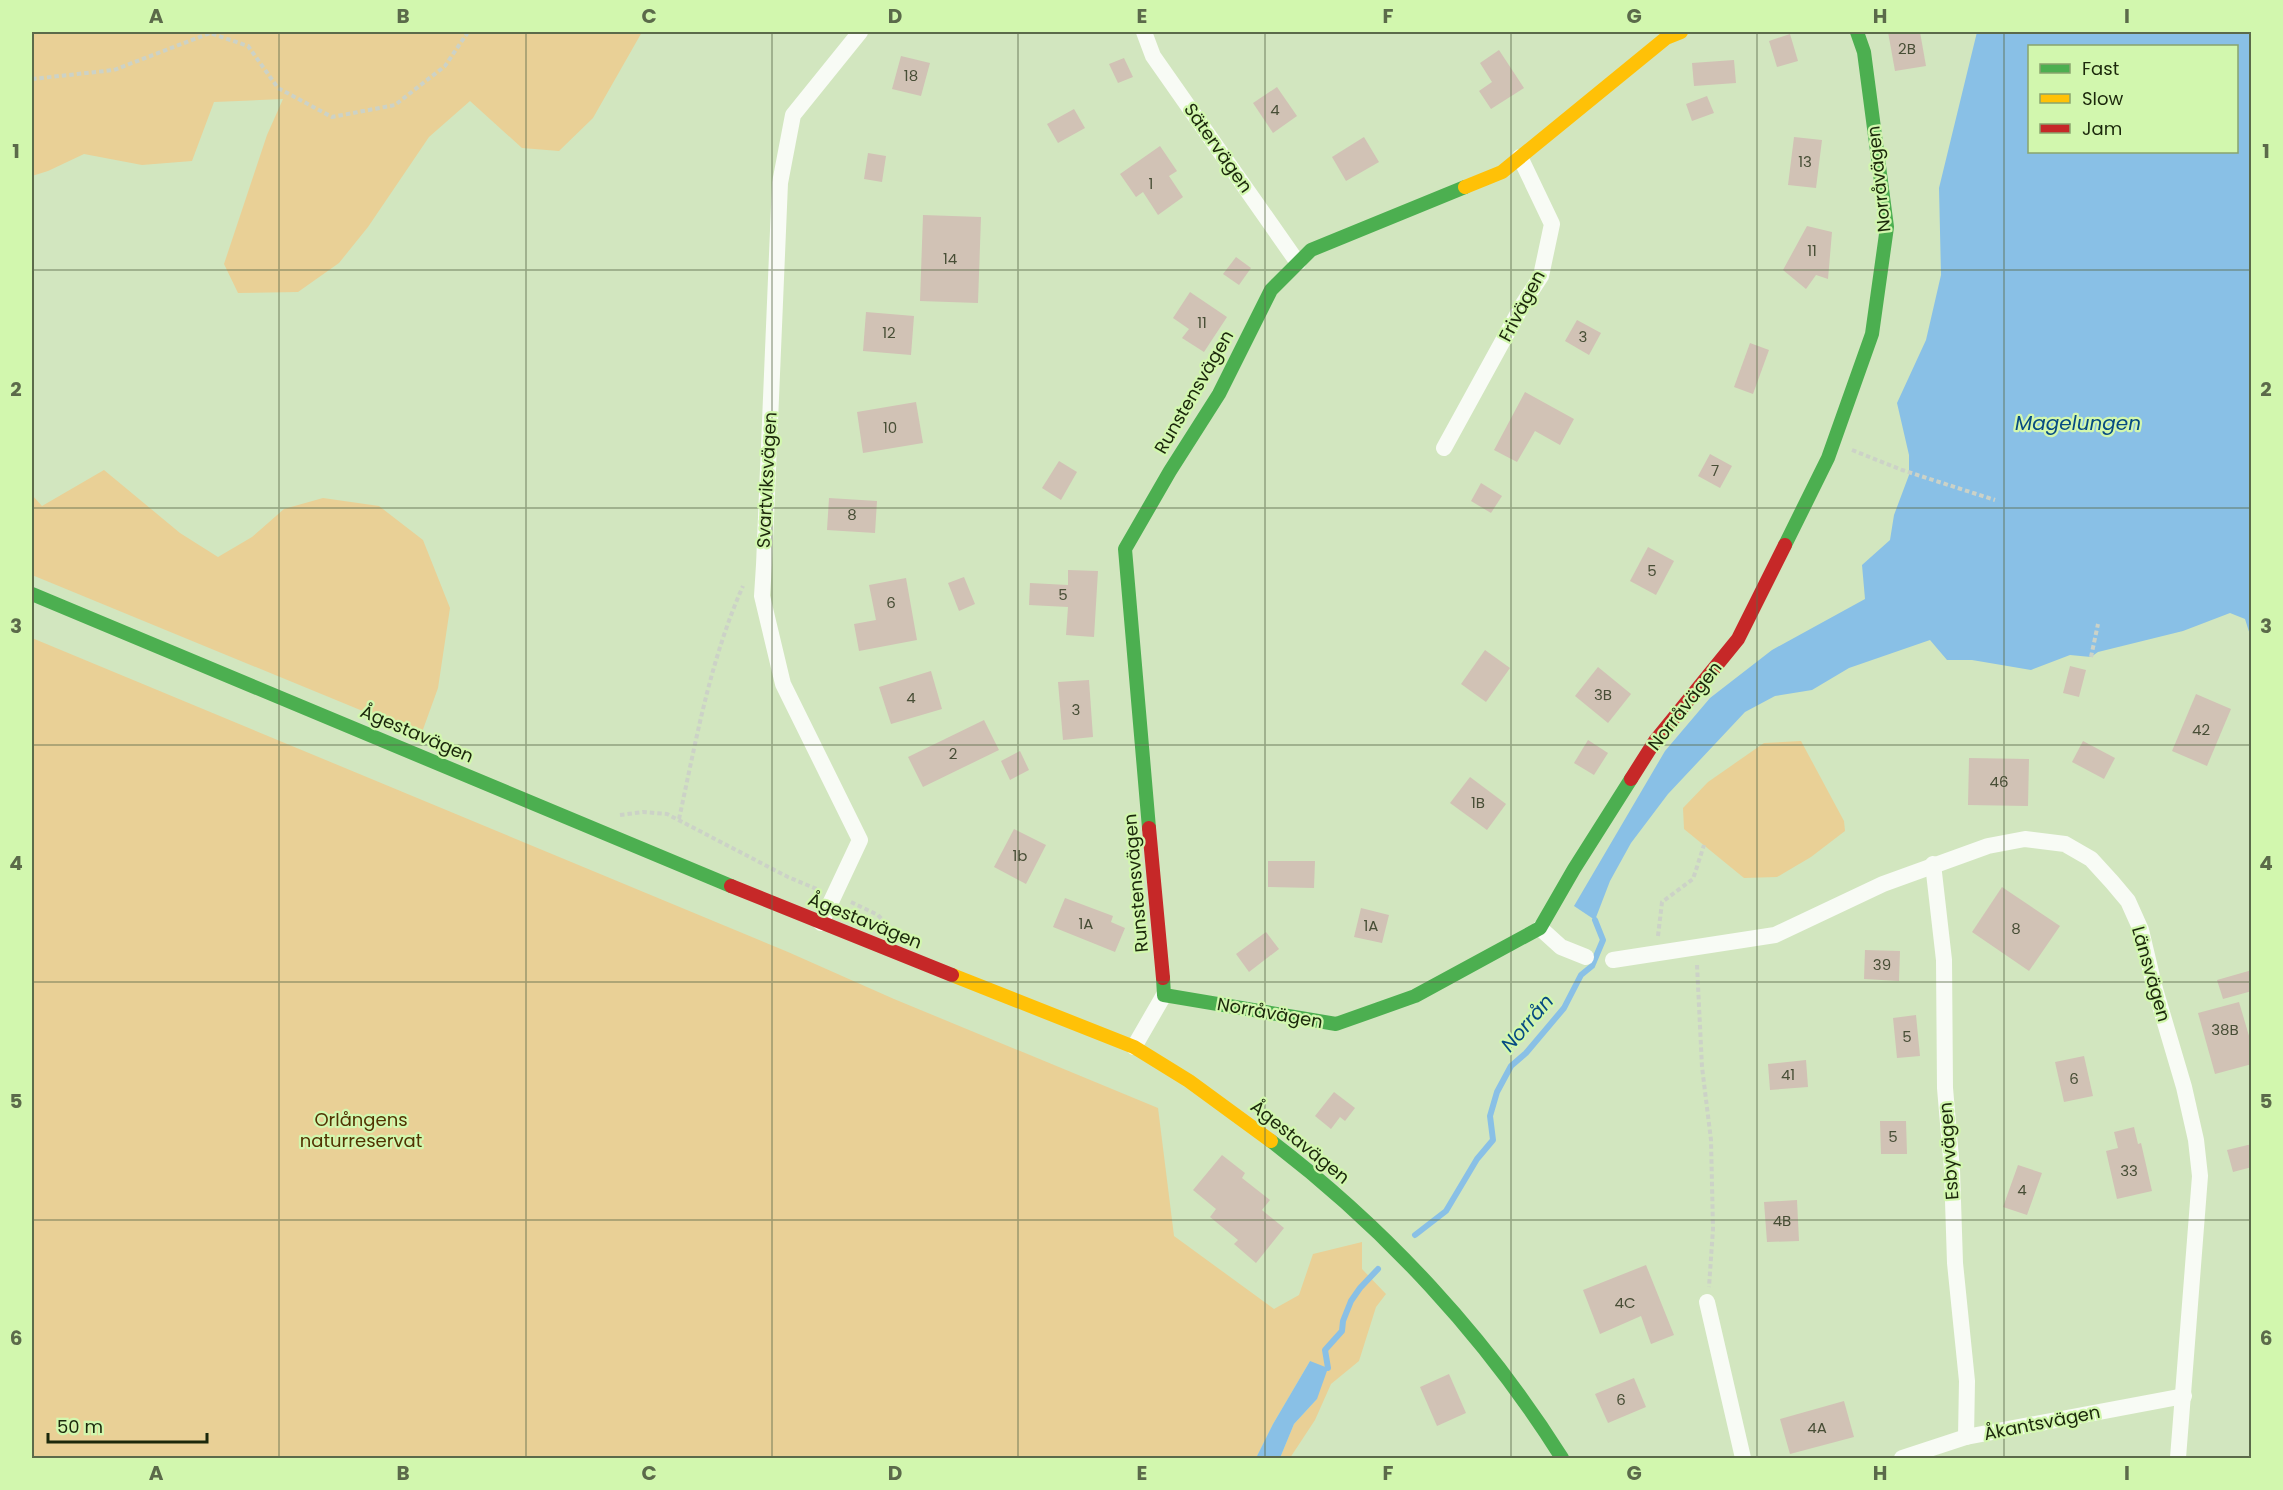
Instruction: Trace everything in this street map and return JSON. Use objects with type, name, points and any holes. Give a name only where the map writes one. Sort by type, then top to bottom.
[{"type":"street","name":"Svartviksvägen","points":[[821,923],[860,840],[783,684],[762,596],[780,183],[793,115],[860,32]]},
{"type":"street","name":"Sätervägen","points":[[1144,32],[1153,56],[1298,263]]},
{"type":"street","name":"Runstensvägen","points":[[1164,995],[1125,549],[1218,394],[1271,290],[1311,250],[1502,172],[1666,38],[1681,32]]},
{"type":"street","name":"Norråvägen","points":[[1164,995],[1336,1024],[1415,996],[1540,928],[1655,741],[1738,639],[1828,458],[1872,334],[1887,227],[1864,52],[1857,32]]},
{"type":"street","name":"Frivägen","points":[[1444,448],[1523,304],[1541,276],[1552,224],[1520,157]]},
{"type":"street","name":"Ågestavägen","points":[[32,594],[821,923],[1134,1047],[1180,1074],[1255,1126],[1328,1184],[1407,1261],[1480,1343],[1562,1458]]},
{"type":"street","name":"Länsvägen","points":[[1613,960],[1775,935],[1883,884],[1933,864],[1988,846],[2025,838],[2065,844],[2091,859],[2128,901],[2141,930],[2155,989],[2184,1087],[2196,1140],[2200,1176],[2178,1458]]},
{"type":"street","name":"Esbyvägen","points":[[1933,864],[1944,960],[1946,1088],[1955,1263],[1967,1381],[1966,1437]]},
{"type":"street","points":[[1540,928],[1561,947],[1586,957]]},
{"type":"street","points":[[1134,1047],[1164,995]]},
{"type":"street","points":[[1707,1302],[1743,1458]]},
{"type":"street","name":"Åkantsvägen","points":[[1902,1458],[1966,1437],[2184,1396]]},
{"type":"path","points":[[32,79],[114,70],[210,33],[248,46],[278,87],[332,117],[395,105],[446,66],[468,32]]},
{"type":"path","points":[[1868,456],[1902,470],[1995,500]]},
{"type":"path","points":[[679,819],[708,690],[732,609],[749,572],[764,565]]},
{"type":"path","points":[[2091,657],[2098,624]]},
{"type":"path","points":[[1656,954],[1662,902],[1693,879],[1704,844]]},
{"type":"path","points":[[1697,946],[1702,1067],[1711,1140],[1713,1229],[1707,1302]]},
{"type":"green space","points":[[32,32],[642,32],[593,118],[559,151],[522,148],[470,101],[429,137],[368,227],[339,263],[298,292],[238,293],[224,264],[267,135],[283,99],[214,102],[192,161],[142,165],[84,154],[32,176]]},
{"type":"green space","points":[[104,470],[180,533],[218,557],[252,537],[284,509],[323,498],[379,506],[423,540],[450,608],[438,688],[421,735],[32,575],[32,495],[42,506]]},
{"type":"green space","name":"Orlångens naturreservat","points":[[32,638],[1158,1108],[1174,1236],[1274,1309],[1299,1295],[1313,1254],[1362,1242],[1362,1269],[1386,1294],[1376,1307],[1359,1361],[1331,1384],[1315,1420],[1290,1458],[1280,1458],[1294,1424],[1317,1399],[1310,1361],[1256,1458],[32,1458]]},
{"type":"green space","points":[[1801,741],[1844,821],[1845,831],[1811,857],[1777,877],[1744,878],[1684,829],[1683,808],[1708,782],[1764,743]]},
{"type":"water","name":"Magelungen","points":[[1977,32],[2251,32],[2251,638],[2245,619],[2230,613],[2183,631],[2098,652],[2091,657],[2070,655],[2031,670],[1972,660],[1947,660],[1930,640],[1849,668],[1812,690],[1775,696],[1745,712],[1668,794],[1631,843],[1610,881],[1595,920],[1574,906],[1665,751],[1710,698],[1772,650],[1865,599],[1862,565],[1890,540],[1894,515],[1909,475],[1909,455],[1897,403],[1926,340],[1941,275],[1939,188]]},
{"type":"water","points":[[1310,1361],[1328,1368],[1317,1399],[1294,1424],[1280,1458],[1256,1458],[1273,1424]]},
{"type":"building","points":[[1888,32],[1920,32],[1926,66],[1895,71]]},
{"type":"building","points":[[1790,34],[1798,61],[1777,67],[1769,41]]},
{"type":"building","points":[[1499,50],[1524,88],[1491,109],[1479,91],[1492,82],[1480,63]]},
{"type":"building","points":[[901,56],[930,63],[921,96],[892,89]]},
{"type":"building","points":[[1124,58],[1133,77],[1118,83],[1109,64]]},
{"type":"building","points":[[1734,60],[1736,83],[1694,86],[1692,63]]},
{"type":"building","points":[[1277,87],[1297,116],[1273,133],[1253,103]]},
{"type":"building","points":[[1707,96],[1714,113],[1692,121],[1686,104]]},
{"type":"building","points":[[1074,109],[1085,128],[1058,143],[1047,124]]},
{"type":"building","points":[[1364,137],[1379,162],[1346,181],[1332,157]]},
{"type":"building","points":[[1794,137],[1822,140],[1816,188],[1788,185]]},
{"type":"building","points":[[1160,146],[1177,171],[1169,176],[1183,197],[1158,215],[1143,192],[1136,197],[1120,174]]},
{"type":"building","points":[[868,153],[886,156],[882,182],[864,179]]},
{"type":"building","points":[[923,215],[981,217],[978,303],[920,301]]},
{"type":"building","points":[[1807,226],[1832,232],[1828,279],[1816,275],[1806,289],[1783,270]]},
{"type":"building","points":[[1236,257],[1251,268],[1239,285],[1223,274]]},
{"type":"building","points":[[1190,292],[1227,317],[1204,352],[1182,338],[1189,329],[1173,318]]},
{"type":"building","points":[[866,312],[914,316],[911,355],[863,351]]},
{"type":"building","points":[[1577,320],[1601,333],[1589,355],[1565,341]]},
{"type":"building","points":[[1750,343],[1769,350],[1753,394],[1734,387]]},
{"type":"building","points":[[1525,392],[1574,419],[1560,445],[1535,431],[1517,462],[1494,450]]},
{"type":"building","points":[[916,402],[923,443],[863,453],[857,412]]},
{"type":"building","points":[[1710,454],[1732,466],[1720,488],[1698,476]]},
{"type":"building","points":[[1059,461],[1077,472],[1061,500],[1042,488]]},
{"type":"building","points":[[1481,483],[1502,496],[1491,513],[1471,501]]},
{"type":"building","points":[[829,498],[877,501],[875,533],[827,530]]},
{"type":"building","points":[[1648,547],[1674,561],[1656,595],[1630,581]]},
{"type":"building","points":[[1068,570],[1098,571],[1094,637],[1066,635],[1068,607],[1029,605],[1030,583],[1068,585]]},
{"type":"building","points":[[964,577],[975,604],[959,611],[948,583]]},
{"type":"building","points":[[906,578],[917,640],[859,651],[854,624],[876,620],[869,585]]},
{"type":"building","points":[[1485,650],[1510,668],[1486,702],[1461,684]]},
{"type":"building","points":[[2070,666],[2086,670],[2079,697],[2063,693]]},
{"type":"building","points":[[1598,667],[1631,694],[1608,723],[1575,696]]},
{"type":"building","points":[[931,671],[942,709],[891,724],[879,687]]},
{"type":"building","points":[[1089,680],[1093,737],[1063,740],[1058,682]]},
{"type":"building","points":[[2196,694],[2231,709],[2207,766],[2172,751]]},
{"type":"building","points":[[984,720],[999,750],[923,787],[908,757]]},
{"type":"building","points":[[1588,740],[1608,753],[1594,775],[1574,763]]},
{"type":"building","points":[[2083,741],[2115,758],[2104,779],[2072,762]]},
{"type":"building","points":[[1020,751],[1029,770],[1010,780],[1001,761]]},
{"type":"building","points":[[1969,758],[2029,759],[2028,806],[1968,805]]},
{"type":"building","points":[[1470,777],[1506,804],[1487,830],[1450,803]]},
{"type":"building","points":[[1014,829],[1046,845],[1026,884],[994,867]]},
{"type":"building","points":[[1268,861],[1315,861],[1314,888],[1268,887]]},
{"type":"building","points":[[2002,887],[2060,926],[2029,971],[1972,932]]},
{"type":"building","points":[[1065,898],[1113,916],[1111,922],[1125,928],[1115,952],[1053,927]]},
{"type":"building","points":[[1361,908],[1389,915],[1382,943],[1354,937]]},
{"type":"building","points":[[1266,932],[1279,949],[1249,972],[1236,954]]},
{"type":"building","points":[[1865,950],[1900,951],[1899,981],[1864,979]]},
{"type":"building","points":[[2252,970],[2252,991],[2223,999],[2217,980]]},
{"type":"building","points":[[2239,1002],[2252,1046],[2252,1064],[2215,1074],[2198,1013]]},
{"type":"building","points":[[1916,1015],[1920,1056],[1897,1058],[1893,1018]]},
{"type":"building","points":[[2084,1056],[2093,1096],[2064,1102],[2055,1062]]},
{"type":"building","points":[[1806,1060],[1808,1087],[1770,1090],[1768,1064]]},
{"type":"building","points":[[1334,1092],[1355,1108],[1345,1121],[1340,1117],[1331,1129],[1315,1116]]},
{"type":"building","points":[[1880,1121],[1906,1121],[1907,1154],[1881,1154]]},
{"type":"building","points":[[2134,1127],[2138,1144],[2141,1143],[2152,1191],[2117,1199],[2106,1151],[2118,1148],[2114,1132]]},
{"type":"building","points":[[2252,1144],[2252,1167],[2233,1172],[2227,1150]]},
{"type":"building","points":[[1222,1155],[1245,1173],[1242,1178],[1270,1200],[1262,1210],[1284,1228],[1256,1263],[1234,1244],[1238,1240],[1210,1217],[1216,1209],[1193,1190]]},
{"type":"building","points":[[2018,1165],[2042,1173],[2027,1215],[2003,1207]]},
{"type":"building","points":[[1797,1200],[1799,1241],[1767,1242],[1764,1202]]},
{"type":"building","points":[[1646,1265],[1674,1335],[1651,1344],[1641,1316],[1600,1334],[1583,1290]]},
{"type":"building","points":[[1449,1374],[1466,1413],[1437,1426],[1420,1387]]},
{"type":"building","points":[[1634,1378],[1646,1407],[1608,1423],[1595,1394]]},
{"type":"building","points":[[1844,1401],[1854,1437],[1790,1454],[1780,1419]]},
{"type":"waterway","name":"Norrån","points":[[1415,1235],[1446,1211],[1477,1159],[1493,1140],[1490,1116],[1497,1092],[1511,1066],[1526,1053],[1564,1008],[1581,975],[1592,966],[1603,940],[1595,920]]},
{"type":"waterway","name":"Norrån","points":[[1328,1368],[1325,1350],[1342,1331],[1343,1321],[1351,1301],[1378,1269]]},
{"type":"traffic: fast","points":[[1785,545],[1828,458],[1872,334],[1887,227],[1864,52],[1857,32]]},
{"type":"traffic: fast","points":[[1149,828],[1125,549],[1170,471],[1219,394],[1271,290],[1311,250],[1465,187]]},
{"type":"traffic: fast","points":[[32,594],[731,886]]},
{"type":"traffic: fast","points":[[1163,978],[1164,995],[1336,1024],[1415,996],[1540,928],[1631,779]]},
{"type":"traffic: fast","points":[[1271,1141],[1354,1210],[1431,1287],[1467,1327],[1500,1370],[1562,1458]]},
{"type":"traffic: slow","points":[[1465,187],[1502,172],[1666,38],[1681,32]]},
{"type":"traffic: slow","points":[[952,975],[1134,1047],[1189,1081],[1271,1141]]},
{"type":"traffic: jam","points":[[1631,779],[1655,741],[1738,639],[1785,545]]},
{"type":"traffic: jam","points":[[1149,828],[1163,978]]},
{"type":"traffic: jam","points":[[731,886],[952,975]]}]
